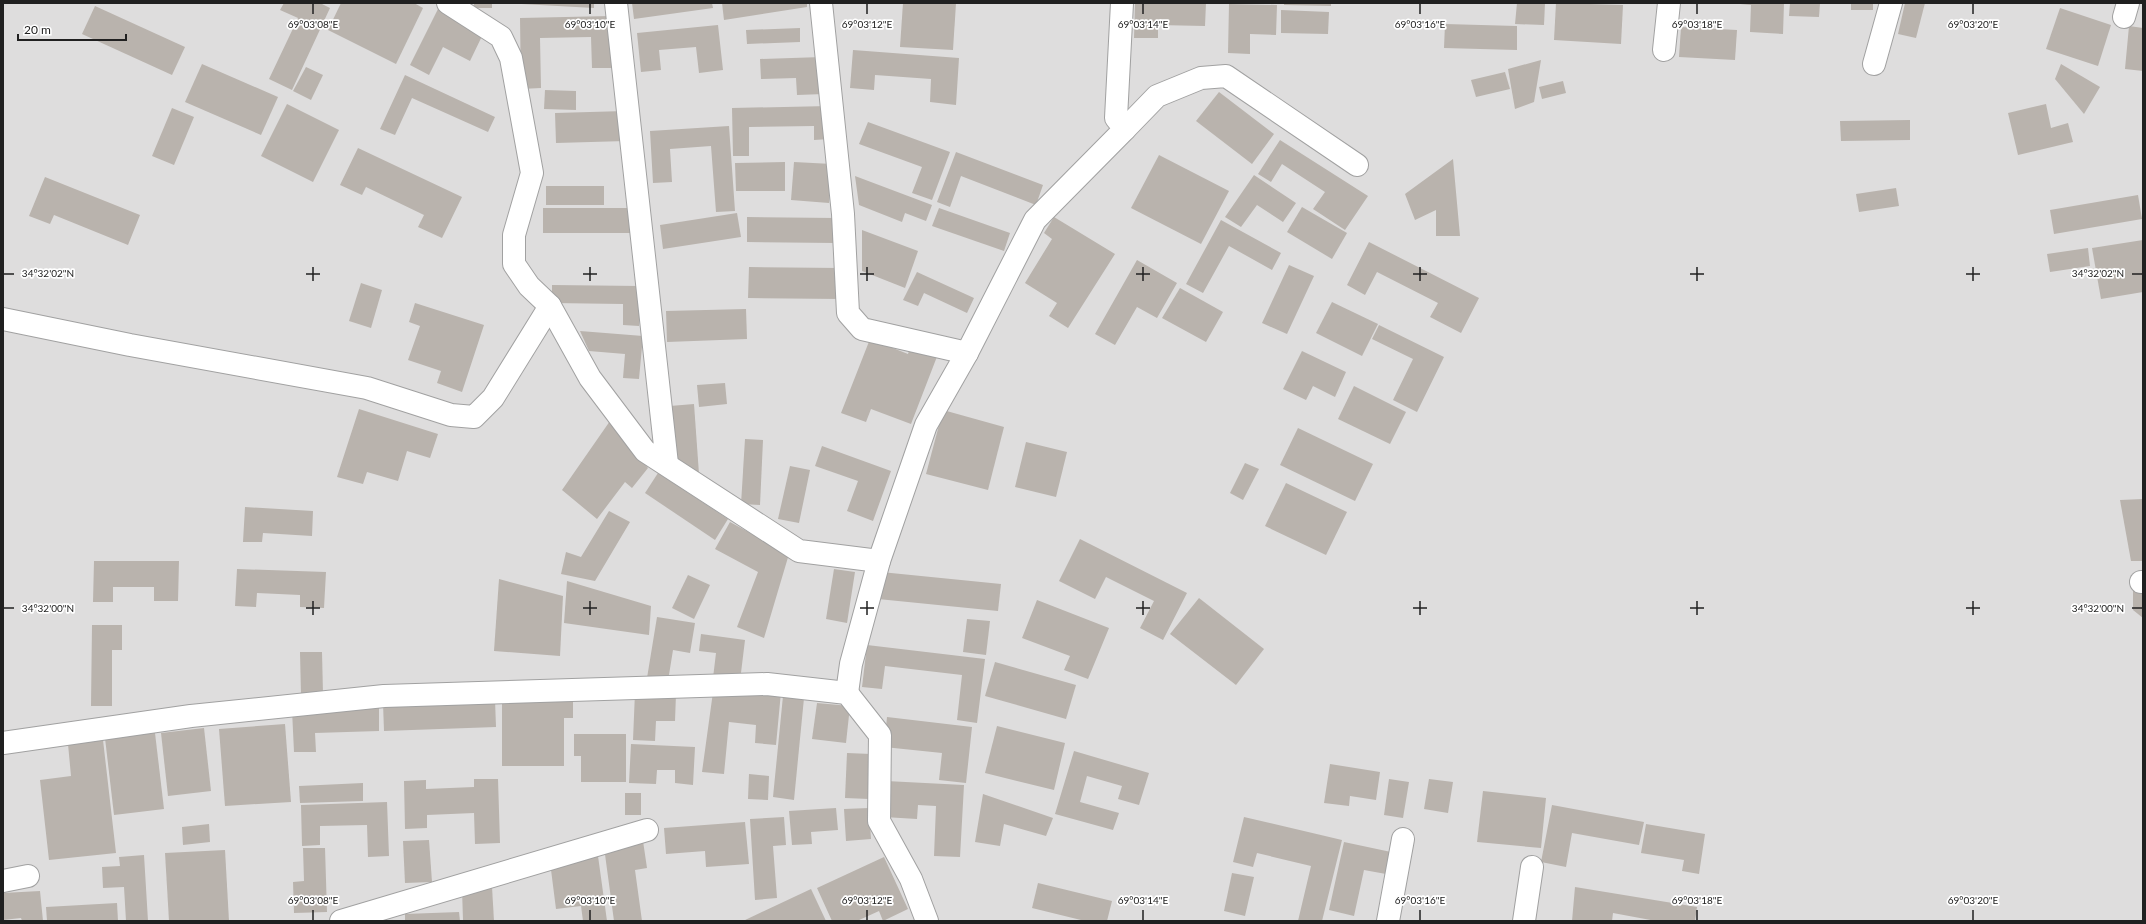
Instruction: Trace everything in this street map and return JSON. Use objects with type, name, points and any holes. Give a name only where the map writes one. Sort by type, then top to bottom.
[{"type":"street","points":[[448,3],[500,37],[512,58],[532,173],[514,235],[514,264],[529,286],[550,306],[590,378],[645,451],[799,551],[879,561]]},
{"type":"street","points":[[616,3],[667,464]]},
{"type":"street","points":[[821,3],[843,214],[848,313],[862,328],[967,353]]},
{"type":"street","points":[[1122,3],[1116,118],[1125,129]]},
{"type":"street","points":[[1664,50],[1669,3]]},
{"type":"street","points":[[1874,64],[1891,3]]},
{"type":"street","points":[[847,693],[851,664],[879,561],[926,425],[967,353],[1035,220],[1157,96],[1201,78],[1226,76],[1357,165]]},
{"type":"street","points":[[3,319],[130,345],[367,388],[451,415],[474,417],[492,398],[550,306]]},
{"type":"street","points":[[3,743],[191,716],[384,696],[767,684],[847,693],[880,735],[879,821],[911,879],[927,921]]},
{"type":"street","points":[[341,921],[647,830]]},
{"type":"street","points":[[1388,921],[1403,839]]},
{"type":"street","points":[[1524,921],[1532,867]]},
{"type":"street","points":[[3,881],[28,876]]},
{"type":"shaded area","points":[[3,3],[2143,3],[2143,921],[3,921]]},
{"type":"building","points":[[284,3],[320,3],[330,8],[292,90],[269,79],[298,18],[280,10]]},
{"type":"building","points":[[341,3],[414,3],[423,8],[396,64],[328,30]]},
{"type":"building","points":[[474,3],[492,3],[492,8],[474,8]]},
{"type":"building","points":[[502,3],[594,3],[594,8]]},
{"type":"building","points":[[632,3],[712,3],[713,8],[634,19]]},
{"type":"building","points":[[722,3],[807,3],[807,7],[724,20]]},
{"type":"building","points":[[903,3],[956,3],[953,50],[900,47]]},
{"type":"building","points":[[1135,3],[1206,3],[1205,26],[1158,25],[1158,38],[1134,38]]},
{"type":"building","points":[[1284,3],[1331,3],[1331,6],[1284,5]]},
{"type":"building","points":[[1517,3],[1545,3],[1544,25],[1515,24]]},
{"type":"building","points":[[1556,3],[1623,5],[1621,44],[1554,40]]},
{"type":"building","points":[[1729,3],[1784,3],[1783,34],[1750,32],[1751,5]]},
{"type":"building","points":[[1790,3],[1820,3],[1819,17],[1789,16]]},
{"type":"building","points":[[1851,3],[1873,3],[1873,10],[1851,10]]},
{"type":"building","points":[[1905,3],[1925,3],[1916,38],[1898,34]]},
{"type":"building","points":[[1229,4],[1277,5],[1276,35],[1250,34],[1250,54],[1228,53]]},
{"type":"building","points":[[95,6],[185,47],[172,75],[82,34]]},
{"type":"building","points":[[2060,8],[2111,25],[2098,66],[2046,49]]},
{"type":"building","points":[[438,9],[484,32],[470,61],[443,47],[429,75],[410,65]]},
{"type":"building","points":[[1281,10],[1329,12],[1328,34],[1281,33]]},
{"type":"building","points":[[611,16],[612,68],[592,68],[591,37],[540,38],[541,88],[521,89],[520,18]]},
{"type":"building","points":[[1445,24],[1517,26],[1517,50],[1444,48]]},
{"type":"building","points":[[718,25],[723,70],[699,73],[696,47],[659,50],[661,70],[641,72],[637,33]]},
{"type":"building","points":[[2129,26],[2143,28],[2143,71],[2125,69]]},
{"type":"building","points":[[1681,27],[1737,30],[1735,60],[1679,57]]},
{"type":"building","points":[[800,28],[800,42],[747,44],[746,30]]},
{"type":"building","points":[[853,50],[959,58],[956,105],[930,102],[931,79],[875,75],[874,90],[850,88]]},
{"type":"building","points":[[822,57],[824,94],[797,95],[796,78],[761,79],[760,59]]},
{"type":"building","points":[[1541,60],[1534,102],[1515,109],[1508,69]]},
{"type":"building","points":[[202,64],[278,97],[261,135],[185,102]]},
{"type":"building","points":[[2061,64],[2100,87],[2084,114],[2055,79]]},
{"type":"building","points":[[306,67],[323,75],[311,100],[293,91]]},
{"type":"building","points":[[1505,72],[1510,89],[1476,97],[1471,80]]},
{"type":"building","points":[[405,75],[495,117],[488,132],[412,98],[395,135],[380,129]]},
{"type":"building","points":[[1563,81],[1566,93],[1542,99],[1539,87]]},
{"type":"building","points":[[545,90],[576,91],[576,110],[544,109]]},
{"type":"building","points":[[1219,92],[1274,134],[1252,164],[1196,121]]},
{"type":"building","points":[[287,104],[339,130],[313,182],[261,156]]},
{"type":"building","points":[[2046,104],[2051,128],[2068,123],[2073,142],[2018,155],[2008,113]]},
{"type":"building","points":[[829,106],[830,139],[814,140],[814,126],[749,127],[749,156],[733,156],[732,108]]},
{"type":"building","points":[[172,108],[194,117],[174,165],[152,156]]},
{"type":"building","points":[[625,111],[626,141],[556,143],[555,113]]},
{"type":"building","points":[[1910,120],[1910,140],[1841,141],[1840,121]]},
{"type":"building","points":[[868,122],[950,152],[932,200],[912,193],[922,167],[859,144]]},
{"type":"building","points":[[729,126],[735,211],[716,212],[711,146],[670,149],[672,182],[653,183],[650,131]]},
{"type":"building","points":[[1280,140],[1368,196],[1345,230],[1313,209],[1325,192],[1282,164],[1271,182],[1258,174]]},
{"type":"building","points":[[358,148],[462,197],[442,238],[418,227],[424,215],[366,187],[362,195],[340,185]]},
{"type":"building","points":[[956,152],[1043,185],[1036,205],[961,176],[950,207],[937,202]]},
{"type":"building","points":[[1159,155],[1229,191],[1201,244],[1131,208]]},
{"type":"building","points":[[1453,159],[1460,236],[1436,236],[1436,210],[1415,220],[1405,194]]},
{"type":"building","points":[[785,162],[785,191],[736,191],[735,163]]},
{"type":"building","points":[[794,162],[832,164],[829,203],[791,200]]},
{"type":"building","points":[[1254,175],[1296,203],[1283,222],[1257,205],[1241,227],[1225,217]]},
{"type":"building","points":[[855,176],[932,205],[926,221],[905,213],[902,222],[859,205]]},
{"type":"building","points":[[45,177],[140,215],[128,245],[54,215],[50,224],[29,216]]},
{"type":"building","points":[[546,186],[604,186],[604,205],[546,205]]},
{"type":"building","points":[[1896,188],[1899,206],[1859,212],[1856,194]]},
{"type":"building","points":[[2138,195],[2142,219],[2054,234],[2050,210]]},
{"type":"building","points":[[1302,207],[1347,233],[1332,259],[1287,232]]},
{"type":"building","points":[[543,208],[633,208],[632,233],[543,233]]},
{"type":"building","points":[[939,208],[1010,233],[1004,251],[932,226]]},
{"type":"building","points":[[737,213],[741,237],[663,249],[660,225]]},
{"type":"building","points":[[747,217],[836,218],[835,243],[747,242]]},
{"type":"building","points":[[1054,217],[1115,254],[1068,328],[1049,316],[1057,303],[1025,283],[1052,239],[1044,233]]},
{"type":"building","points":[[1221,220],[1281,253],[1272,270],[1229,246],[1203,293],[1186,284]]},
{"type":"building","points":[[862,230],[918,251],[905,288],[862,271]]},
{"type":"building","points":[[2143,240],[2143,292],[2101,299],[2092,248]]},
{"type":"building","points":[[1369,242],[1479,298],[1461,333],[1430,317],[1438,303],[1377,272],[1365,295],[1347,285]]},
{"type":"building","points":[[2088,248],[2090,266],[2050,272],[2047,254]]},
{"type":"building","points":[[1137,260],[1177,283],[1157,318],[1137,307],[1115,345],[1095,334]]},
{"type":"building","points":[[1289,265],[1314,276],[1287,334],[1262,323]]},
{"type":"building","points":[[749,267],[841,268],[840,299],[748,298]]},
{"type":"building","points":[[917,272],[974,298],[967,313],[924,293],[918,306],[903,300]]},
{"type":"building","points":[[361,283],[382,290],[371,328],[349,321]]},
{"type":"building","points":[[552,285],[640,286],[639,326],[623,325],[623,304],[552,303]]},
{"type":"building","points":[[1180,288],[1223,312],[1206,342],[1162,318]]},
{"type":"building","points":[[1332,302],[1378,324],[1362,356],[1316,333]]},
{"type":"building","points":[[415,303],[484,325],[462,392],[437,383],[441,371],[408,360],[420,326],[409,322]]},
{"type":"building","points":[[746,309],[747,339],[667,342],[666,311]]},
{"type":"building","points":[[1379,325],[1444,357],[1417,412],[1393,400],[1413,359],[1372,339]]},
{"type":"building","points":[[580,331],[643,336],[639,379],[623,378],[625,354],[589,351]]},
{"type":"building","points":[[870,339],[908,354],[911,344],[938,354],[911,424],[871,409],[866,422],[841,413]]},
{"type":"building","points":[[1302,351],[1346,372],[1335,397],[1313,386],[1306,400],[1283,389]]},
{"type":"building","points":[[725,383],[727,404],[699,407],[697,385]]},
{"type":"building","points":[[1354,386],[1406,412],[1390,444],[1338,419]]},
{"type":"building","points":[[694,404],[699,474],[672,461],[670,406]]},
{"type":"building","points":[[359,409],[438,434],[430,458],[407,451],[398,481],[367,472],[363,484],[337,477]]},
{"type":"building","points":[[943,410],[1004,427],[988,490],[926,474]]},
{"type":"building","points":[[610,421],[648,468],[632,488],[625,482],[597,519],[562,490]]},
{"type":"building","points":[[1298,428],[1373,464],[1355,501],[1280,465]]},
{"type":"building","points":[[745,439],[763,440],[760,505],[741,504]]},
{"type":"building","points":[[1026,442],[1067,452],[1056,497],[1015,487]]},
{"type":"building","points":[[822,446],[891,471],[873,521],[847,511],[858,481],[815,466]]},
{"type":"building","points":[[1245,463],[1259,469],[1243,500],[1230,493]]},
{"type":"building","points":[[790,466],[810,470],[799,523],[778,519]]},
{"type":"building","points":[[658,473],[728,519],[715,540],[645,493]]},
{"type":"building","points":[[1286,483],[1347,512],[1326,555],[1265,526]]},
{"type":"building","points":[[2143,499],[2143,561],[2131,561],[2120,500]]},
{"type":"building","points":[[245,507],[313,511],[312,536],[263,533],[262,542],[243,542]]},
{"type":"building","points":[[609,511],[630,522],[595,581],[561,574],[566,552],[581,557]]},
{"type":"building","points":[[730,522],[789,554],[764,638],[737,627],[758,572],[715,549]]},
{"type":"building","points":[[1080,539],[1187,593],[1163,640],[1140,628],[1154,601],[1106,577],[1095,599],[1059,581]]},
{"type":"building","points":[[94,561],[179,561],[178,601],[154,601],[154,587],[113,587],[113,602],[93,602]]},
{"type":"building","points":[[237,569],[326,572],[324,608],[300,607],[300,595],[257,593],[256,607],[235,606]]},
{"type":"building","points":[[834,569],[855,572],[847,623],[826,619]]},
{"type":"building","points":[[881,572],[1001,584],[998,611],[878,599]]},
{"type":"building","points":[[688,575],[710,585],[694,619],[672,608]]},
{"type":"building","points":[[499,579],[563,596],[560,656],[494,651]]},
{"type":"building","points":[[567,581],[651,606],[649,635],[564,623]]},
{"type":"building","points":[[2133,588],[2143,588],[2143,618],[2133,610]]},
{"type":"building","points":[[1199,598],[1264,649],[1236,685],[1170,634]]},
{"type":"building","points":[[1037,600],[1109,628],[1088,679],[1064,670],[1070,656],[1022,638]]},
{"type":"building","points":[[657,617],[695,623],[690,653],[673,650],[668,681],[647,678]]},
{"type":"building","points":[[967,619],[990,621],[986,655],[963,652]]},
{"type":"building","points":[[92,625],[122,625],[122,650],[112,650],[112,706],[91,706]]},
{"type":"building","points":[[701,634],[745,640],[740,681],[713,678],[716,653],[699,651]]},
{"type":"building","points":[[867,645],[985,659],[977,723],[957,720],[962,675],[885,666],[882,689],[862,687]]},
{"type":"building","points":[[300,652],[322,652],[323,694],[301,695]]},
{"type":"building","points":[[995,662],[1076,685],[1066,719],[985,696]]},
{"type":"building","points":[[635,692],[676,694],[675,721],[656,721],[655,741],[633,740]]},
{"type":"building","points":[[713,692],[781,692],[776,745],[755,743],[756,725],[729,722],[724,774],[702,772]]},
{"type":"building","points":[[783,696],[804,698],[794,800],[773,797]]},
{"type":"building","points":[[495,700],[496,727],[384,731],[383,703]]},
{"type":"building","points":[[502,701],[573,701],[573,718],[564,718],[564,766],[502,766]]},
{"type":"building","points":[[817,703],[850,706],[846,743],[812,739]]},
{"type":"building","points":[[379,707],[379,731],[315,733],[316,752],[294,752],[292,710]]},
{"type":"building","points":[[887,717],[972,727],[966,783],[939,780],[942,753],[884,747]]},
{"type":"building","points":[[285,724],[291,802],[225,806],[219,729]]},
{"type":"building","points":[[997,726],[1065,743],[1054,790],[985,773]]},
{"type":"building","points":[[204,728],[211,791],[168,796],[161,733]]},
{"type":"building","points":[[155,733],[164,809],[114,815],[105,738]]},
{"type":"building","points":[[574,734],[626,734],[626,782],[581,782],[581,756],[574,756]]},
{"type":"building","points":[[103,740],[116,853],[49,860],[40,780],[71,776],[68,744]]},
{"type":"building","points":[[631,744],[695,747],[693,785],[675,783],[675,770],[657,770],[656,784],[629,783]]},
{"type":"building","points":[[1074,751],[1149,773],[1139,805],[1118,799],[1122,786],[1087,776],[1080,802],[1119,813],[1113,830],[1055,814]]},
{"type":"building","points":[[847,753],[871,754],[869,799],[845,798]]},
{"type":"building","points":[[1330,764],[1380,772],[1376,800],[1350,796],[1349,806],[1324,803]]},
{"type":"building","points":[[749,774],[769,776],[768,800],[748,799]]},
{"type":"building","points":[[474,779],[498,779],[500,843],[475,844],[474,813],[427,815],[427,828],[405,829],[404,781],[426,780],[426,789],[474,787]]},
{"type":"building","points":[[1389,779],[1409,782],[1403,818],[1384,815]]},
{"type":"building","points":[[1429,779],[1453,782],[1448,813],[1424,809]]},
{"type":"building","points":[[886,781],[964,785],[960,857],[934,856],[936,806],[918,805],[917,819],[884,817]]},
{"type":"building","points":[[363,783],[363,801],[300,803],[299,786]]},
{"type":"building","points":[[1483,791],[1546,798],[1541,848],[1477,842]]},
{"type":"building","points":[[625,793],[641,793],[641,815],[625,815]]},
{"type":"building","points":[[983,794],[1053,818],[1046,836],[1004,824],[1000,846],[975,842]]},
{"type":"building","points":[[387,802],[389,856],[368,857],[367,825],[320,826],[320,845],[302,846],[301,805]]},
{"type":"building","points":[[1552,805],[1644,822],[1639,845],[1572,833],[1566,867],[1541,862]]},
{"type":"building","points":[[836,808],[838,830],[811,832],[812,844],[792,845],[789,811]]},
{"type":"building","points":[[869,808],[871,839],[846,841],[844,809]]},
{"type":"building","points":[[784,817],[786,845],[773,846],[777,898],[755,900],[750,819]]},
{"type":"building","points":[[1244,817],[1342,840],[1322,921],[1298,921],[1311,866],[1257,853],[1253,867],[1233,862]]},
{"type":"building","points":[[745,822],[749,864],[706,867],[705,851],[666,854],[664,828]]},
{"type":"building","points":[[209,824],[210,842],[183,845],[182,827]]},
{"type":"building","points":[[1646,824],[1705,834],[1699,874],[1682,871],[1684,860],[1641,853]]},
{"type":"building","points":[[429,840],[432,882],[405,883],[403,841]]},
{"type":"building","points":[[643,841],[647,868],[635,870],[642,921],[614,921],[604,847]]},
{"type":"building","points":[[1344,842],[1391,852],[1386,874],[1364,870],[1354,916],[1329,910]]},
{"type":"building","points":[[303,848],[325,848],[327,912],[294,913],[293,882],[304,881]]},
{"type":"building","points":[[225,850],[229,921],[169,921],[165,853]]},
{"type":"building","points":[[144,855],[148,921],[126,921],[124,887],[103,888],[102,867],[120,866],[119,857]]},
{"type":"building","points":[[598,856],[607,921],[583,921],[581,906],[556,909],[550,862]]},
{"type":"building","points":[[884,857],[908,909],[883,921],[879,911],[857,921],[832,921],[817,888]]},
{"type":"building","points":[[1232,873],[1254,877],[1245,916],[1224,911]]},
{"type":"building","points":[[1038,883],[1112,901],[1107,921],[1085,921],[1032,908]]},
{"type":"building","points":[[492,887],[494,921],[463,921],[462,888]]},
{"type":"building","points":[[1575,887],[1697,907],[1695,921],[1656,921],[1613,913],[1612,921],[1572,921]]},
{"type":"building","points":[[811,889],[826,921],[743,921]]},
{"type":"building","points":[[40,891],[43,921],[22,921],[21,918],[3,920],[3,893]]},
{"type":"building","points":[[117,903],[118,921],[47,921],[46,907]]},
{"type":"building","points":[[459,912],[460,921],[405,921],[405,914]]}]
